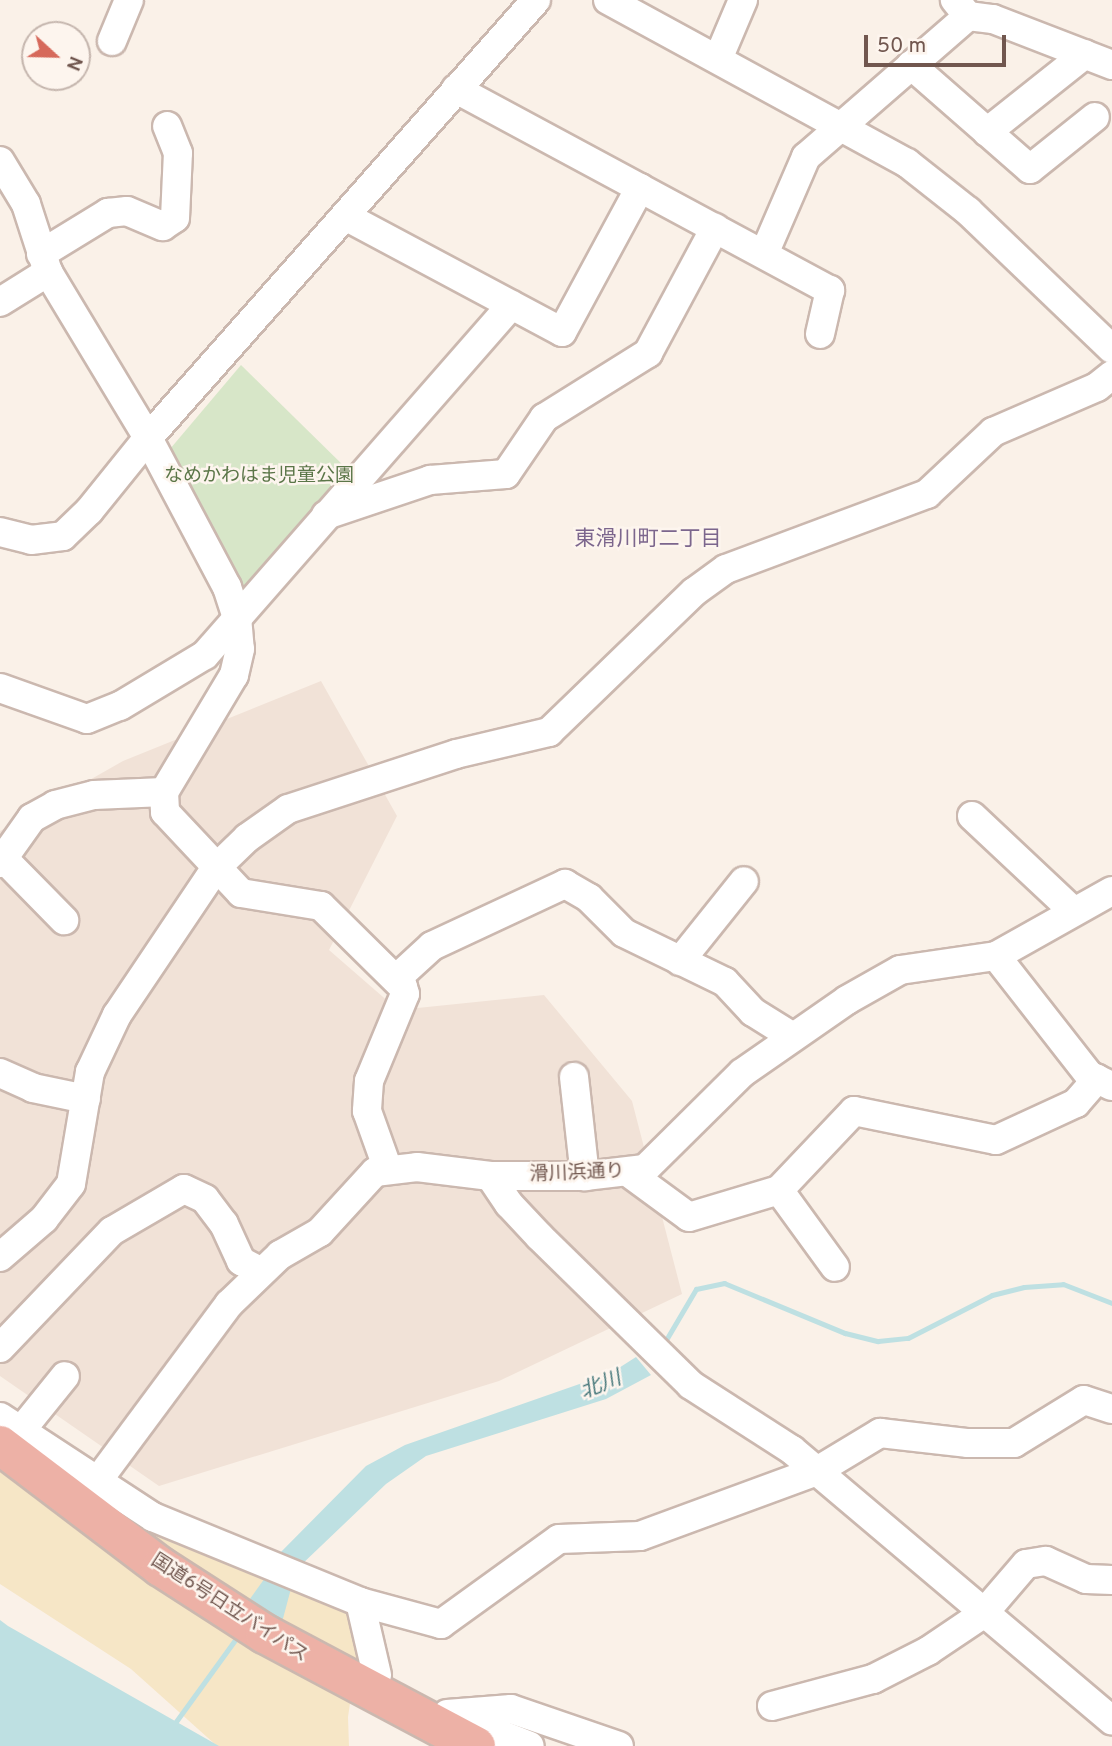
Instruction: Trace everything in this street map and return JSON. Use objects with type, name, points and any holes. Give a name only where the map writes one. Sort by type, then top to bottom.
[{"type":"highway","name":"国道6号日立バイパス","points":[[6,1432],[185,1582],[315,1664],[476,1746]]},
{"type":"street","points":[[112,41],[129,0]]},
{"type":"street","points":[[0,532],[31,540],[63,537],[536,0]]},
{"type":"street","points":[[608,0],[908,163],[968,211],[1112,349]]},
{"type":"street","points":[[718,59],[743,0]]},
{"type":"street","points":[[764,254],[806,157],[911,65],[961,8],[1112,65]]},
{"type":"street","points":[[988,132],[1085,54]]},
{"type":"street","points":[[911,65],[1030,169],[1095,117]]},
{"type":"street","points":[[456,89],[830,290],[820,334]]},
{"type":"street","points":[[0,302],[108,213],[127,211],[163,226],[175,218],[178,153],[167,127]]},
{"type":"street","points":[[0,161],[26,204],[45,263],[148,438],[227,587],[237,617],[240,649],[234,675],[164,792],[165,812],[215,869],[241,893],[321,906],[396,979],[405,994],[369,1081],[366,1111],[387,1167],[376,1172],[320,1232],[260,1271],[229,1304],[96,1483]]},
{"type":"street","points":[[345,216],[562,332],[640,188]]},
{"type":"street","points":[[326,515],[430,480],[506,474],[544,418],[648,353],[716,228]]},
{"type":"street","points":[[0,688],[87,719],[121,706],[205,655],[511,305]]},
{"type":"street","points":[[0,1257],[44,1219],[71,1184],[90,1072],[117,1015],[215,869],[247,838],[288,809],[456,754],[520,742],[549,732],[694,592],[726,569],[927,494],[993,432],[1112,376]]},
{"type":"street","points":[[64,920],[2,861],[32,818],[55,805],[94,795],[164,792]]},
{"type":"street","points":[[972,816],[1073,911]]},
{"type":"street","points":[[680,961],[744,881]]},
{"type":"street","points":[[396,979],[432,946],[565,884],[589,898],[624,933],[725,982],[753,1012],[793,1038]]},
{"type":"street","name":"滑川浜通り","points":[[387,1167],[490,1176],[585,1177],[645,1169],[742,1073],[900,970],[996,956],[1112,891]]},
{"type":"street","points":[[996,956],[1089,1075],[1105,1082]]},
{"type":"street","points":[[0,1073],[33,1088],[86,1099]]},
{"type":"street","points":[[574,1077],[585,1177]]},
{"type":"street","points":[[629,1173],[689,1217],[779,1190],[854,1111],[996,1140],[1076,1103],[1105,1082]]},
{"type":"street","points":[[490,1176],[509,1204],[673,1368],[817,1471],[983,1614],[1112,1720]]},
{"type":"street","points":[[0,1348],[112,1231],[184,1189],[205,1199],[224,1224],[240,1261],[260,1271]]},
{"type":"street","points":[[779,1190],[835,1267]]},
{"type":"street","points":[[65,1376],[6,1432],[153,1517],[360,1602],[441,1624],[559,1539],[640,1536],[817,1471],[880,1433],[968,1443],[1014,1443],[1084,1400],[1112,1409]]},
{"type":"street","points":[[772,1706],[873,1679],[928,1651],[983,1614],[1026,1564],[1046,1561],[1086,1579],[1112,1580]]},
{"type":"street","points":[[360,1602],[377,1675]]},
{"type":"street","points":[[1074,1689],[1072,1709],[1112,1742]]},
{"type":"street","points":[[530,1746],[447,1714],[511,1709],[619,1746]]},
{"type":"shaded area","points":[[321,681],[397,816],[329,950],[398,1010],[544,995],[632,1101],[682,1294],[499,1381],[159,1486],[0,1376],[0,831],[123,761]]},
{"type":"green space","name":"なめかわはま児童公園","points":[[241,365],[349,471],[248,606],[170,449]]},
{"type":"sand","points":[[0,1419],[363,1614],[348,1717],[349,1746],[217,1746],[131,1669],[0,1584]]},
{"type":"water","points":[[636,1357],[651,1375],[606,1399],[426,1456],[386,1484],[299,1567],[276,1557],[366,1466],[405,1445],[611,1373]]},
{"type":"water","points":[[270,1571],[293,1581],[281,1626],[247,1603]]},
{"type":"water","points":[[0,1620],[8,1626],[219,1746],[0,1746]]},
{"type":"waterway","name":"北川","points":[[663,1345],[696,1289],[724,1283],[845,1333],[878,1341],[908,1338],[992,1295],[1024,1287],[1063,1284],[1112,1303]]},
{"type":"waterway","name":"北川","points":[[172,1727],[240,1633]]},
{"type":"district","name":"東滑川町二丁目","points":[[648,540]]}]
